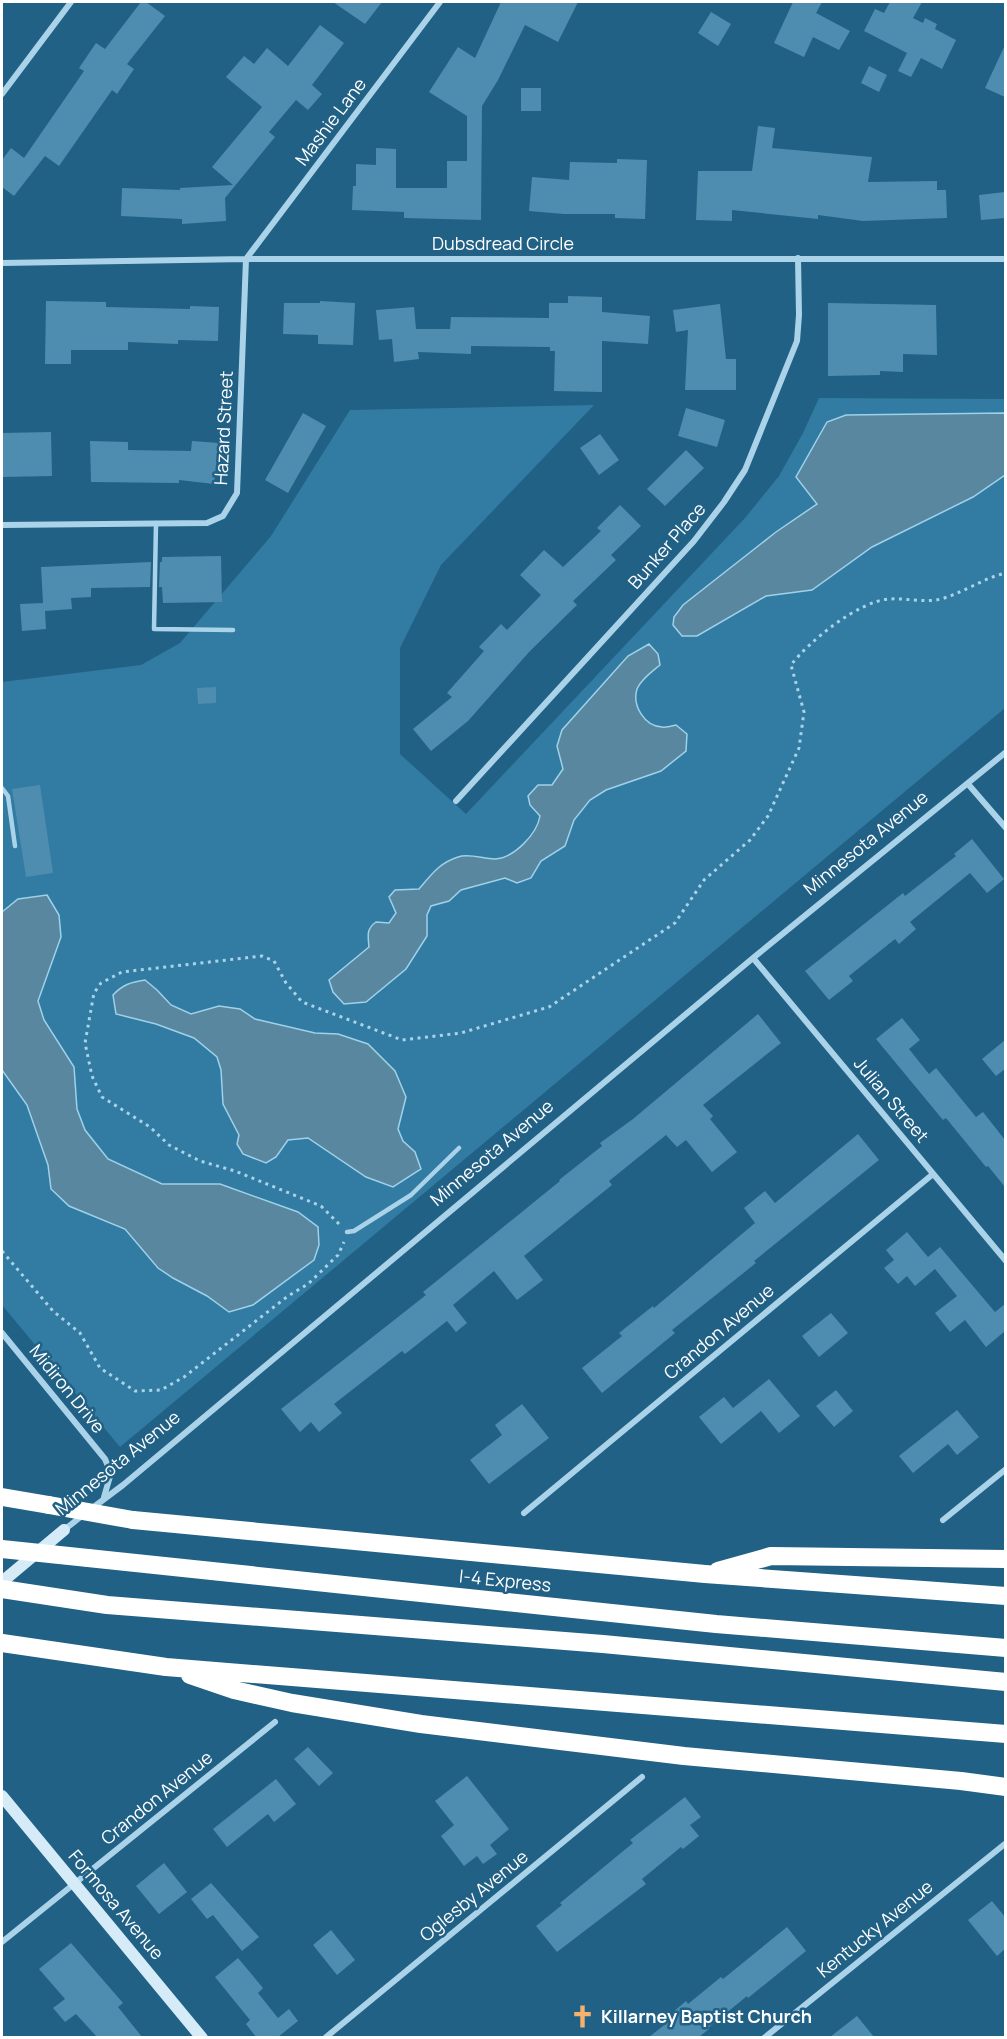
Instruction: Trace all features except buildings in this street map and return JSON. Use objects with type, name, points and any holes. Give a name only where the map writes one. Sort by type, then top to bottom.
[{"type":"highway","points":[[2,1497],[133,1520],[705,1574],[1005,1596]]},
{"type":"highway","name":"I-4 Express","points":[[2,1549],[716,1624],[1005,1648]]},
{"type":"highway","points":[[705,1574],[771,1556],[1005,1558]]},
{"type":"highway","points":[[2,1589],[107,1605],[603,1644],[1005,1682]]},
{"type":"highway","points":[[2,1643],[166,1667],[1005,1734]]},
{"type":"highway","points":[[166,1667],[234,1690],[292,1703],[421,1724],[684,1756],[1005,1787]]},
{"type":"street","points":[[2,94],[71,2]]},
{"type":"street","name":"Mashie Lane","points":[[246,259],[440,2]]},
{"type":"street","name":"Bunker Place","points":[[456,801],[694,541],[745,470],[797,341],[798,258]]},
{"type":"street","name":"Dubsdread Circle","points":[[2,263],[246,259],[1005,259]]},
{"type":"street","name":"Hazard Street","points":[[2,525],[207,523],[223,516],[237,493],[246,259]]},
{"type":"street","name":"Minnesota Avenue","points":[[2,1582],[753,958],[1005,752]]},
{"type":"street","points":[[968,784],[1005,828]]},
{"type":"street","name":"Julian Street","points":[[753,958],[1005,1261]]},
{"type":"street","name":"Crandon Avenue","points":[[524,1513],[933,1174]]},
{"type":"street","name":"Midiron Drive","points":[[2,1333],[105,1459],[111,1473],[104,1499]]},
{"type":"street","points":[[943,1520],[1005,1469]]},
{"type":"street","name":"Crandon Avenue","points":[[2,1942],[276,1722]]},
{"type":"street","name":"Oglesby Avenue","points":[[325,2037],[642,1777]]},
{"type":"street","name":"Formosa Avenue","points":[[2,1796],[202,2037]]},
{"type":"street","name":"Kentucky Avenue","points":[[764,2037],[1005,1843]]},
{"type":"lane","points":[[156,524],[154,629],[232,630]]},
{"type":"lane","points":[[2,788],[8,796],[15,846]]},
{"type":"lane","points":[[347,1232],[354,1232],[411,1195],[459,1148]]},
{"type":"path","points":[[2,1251],[53,1311],[80,1333],[100,1368],[135,1391],[162,1390],[184,1377],[288,1296],[308,1284],[338,1256],[347,1232],[321,1206],[235,1171],[200,1161],[170,1145],[150,1127],[102,1096],[92,1076],[85,1043],[94,993],[101,983],[122,972],[262,956],[274,961],[286,983],[302,1002],[402,1040],[461,1033],[549,1007],[675,922],[704,880],[750,840],[768,816],[799,748],[804,712],[791,665],[798,656],[838,622],[868,603],[889,599],[937,600],[1005,573]]},
{"type":"shaded area","points":[[819,398],[1005,399],[1005,708],[120,1447],[2,1305],[2,682],[141,665],[180,643],[271,536],[350,410],[594,405],[441,565],[400,648],[400,754],[466,814],[745,518],[779,476]]},
{"type":"shaded area","points":[[1005,413],[1005,475],[973,497],[872,547],[812,590],[766,596],[697,636],[682,636],[673,625],[674,617],[683,605],[776,532],[817,504],[796,477],[827,422],[846,415]]},
{"type":"shaded area","points":[[649,644],[658,654],[660,665],[639,685],[636,695],[638,708],[650,723],[664,727],[676,725],[687,734],[686,751],[661,771],[606,790],[590,800],[574,820],[565,846],[541,861],[531,878],[517,883],[505,878],[461,890],[449,901],[431,906],[427,915],[427,936],[406,969],[366,1002],[344,1004],[333,992],[329,980],[369,947],[368,933],[376,922],[389,923],[396,913],[389,897],[395,890],[419,889],[436,870],[458,857],[502,858],[524,844],[540,816],[530,805],[528,796],[538,785],[552,785],[563,769],[557,746],[562,730],[628,656]]},
{"type":"shaded area","points":[[47,895],[59,915],[61,937],[38,1001],[44,1020],[74,1067],[77,1109],[85,1130],[108,1159],[162,1184],[220,1184],[298,1212],[318,1227],[319,1245],[314,1260],[253,1305],[229,1312],[207,1296],[158,1268],[125,1229],[69,1206],[51,1189],[48,1165],[27,1105],[2,1070],[2,912],[18,899]]},
{"type":"shaded area","points":[[145,980],[171,1005],[191,1014],[219,1006],[240,1009],[255,1019],[315,1033],[338,1034],[368,1044],[395,1071],[406,1097],[398,1129],[403,1141],[415,1152],[421,1169],[393,1187],[366,1177],[308,1138],[288,1140],[276,1157],[266,1163],[243,1154],[237,1144],[239,1135],[223,1104],[221,1070],[217,1057],[194,1038],[156,1024],[116,1014],[113,995],[127,984]]},
{"type":"place","name":"Killarney Baptist Church","points":[[583,2017]]}]
